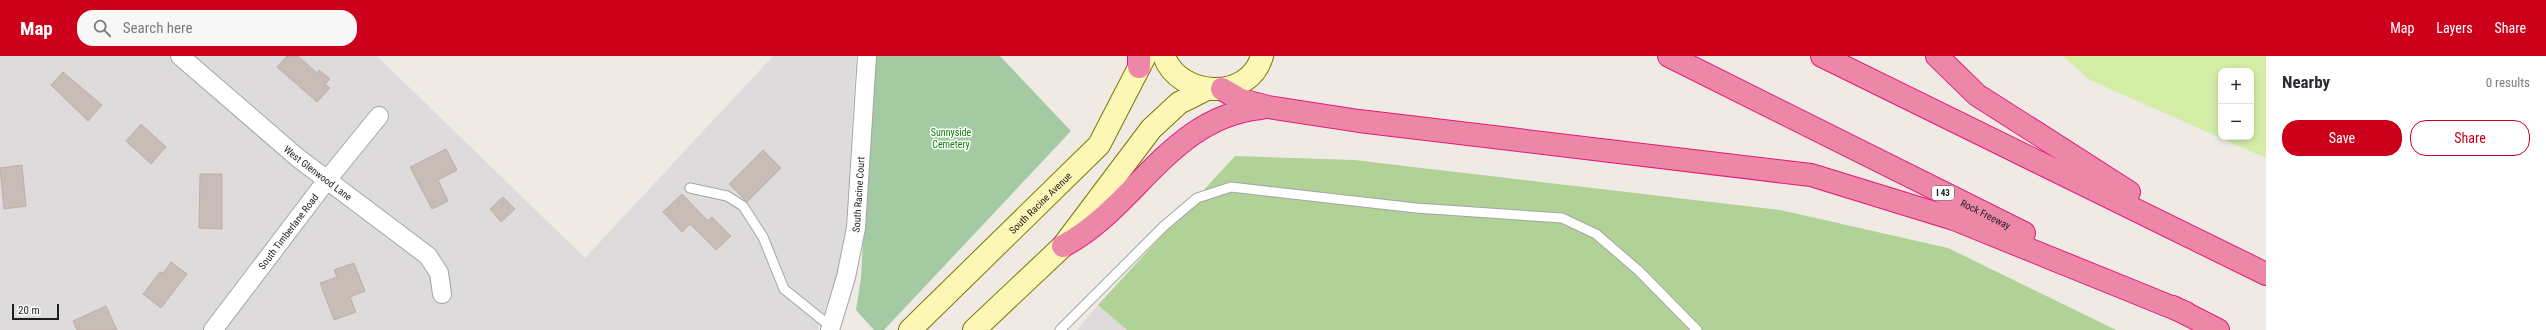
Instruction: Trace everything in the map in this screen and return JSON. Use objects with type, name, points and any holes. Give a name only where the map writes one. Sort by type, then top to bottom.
[{"type":"highway","name":"Rock Freeway","points":[[1669,56],[2218,330]]},
{"type":"highway","points":[[1822,56],[2266,274]]},
{"type":"highway","points":[[1938,56],[1977,95],[2223,252]]},
{"type":"highway","points":[[1214,89],[1242,100],[1268,107],[1367,122],[1811,175],[1954,219],[2186,313]]},
{"type":"highway","points":[[1063,246],[1084,235],[1162,158],[1191,134],[1222,116],[1244,109],[1268,107]]},
{"type":"main road","points":[[1164,56],[1172,70],[1182,79],[1194,86],[1214,89]]},
{"type":"main road","points":[[974,330],[1063,246],[1151,129],[1179,103],[1214,89],[1238,84],[1251,74],[1262,56]]},
{"type":"main road","name":"South Racine Avenue","points":[[910,330],[1099,145],[1141,60]]},
{"type":"street","name":"West Glenwood Lane","points":[[180,56],[241,110],[327,180],[428,256],[439,273],[442,294]]},
{"type":"street","name":"South Racine Court","points":[[830,328],[846,277],[856,228],[867,56]]},
{"type":"street","name":"South Timberlane Road","points":[[213,330],[327,180],[380,116]]},
{"type":"lane","points":[[1060,330],[1164,226],[1197,198],[1232,187],[1416,208],[1562,218],[1596,234],[1639,272],[1697,330]]},
{"type":"lane","points":[[690,188],[727,196],[743,206],[763,237],[784,289],[830,328]]},
{"type":"shaded area","points":[[0,56],[377,56],[585,258],[773,56],[856,56],[846,230],[836,277],[818,330],[0,330]]},
{"type":"shaded area","points":[[1098,305],[1127,330],[1077,330]]},
{"type":"green space","name":"Sunnyside Cemetery","points":[[873,56],[1000,56],[1071,131],[884,330],[874,330],[856,310],[861,278]]},
{"type":"green space","points":[[2063,56],[2266,56],[2266,158],[2225,140],[2254,140],[2254,68],[2218,68],[2218,137],[2090,80]]},
{"type":"green space","points":[[1235,156],[1354,160],[1780,210],[1948,248],[2116,330],[1127,330],[1098,305]]},
{"type":"building","points":[[287,56],[298,56],[317,73],[319,70],[330,79],[325,84],[330,88],[317,102],[277,67]]},
{"type":"building","points":[[63,72],[102,105],[88,121],[51,85]]},
{"type":"building","points":[[141,124],[166,147],[151,164],[126,141]]},
{"type":"building","points":[[446,149],[457,170],[438,180],[448,201],[432,209],[410,167]]},
{"type":"building","points":[[763,150],[781,168],[747,202],[729,184]]},
{"type":"building","points":[[22,165],[26,206],[4,209],[0,168]]},
{"type":"building","points":[[200,174],[222,174],[222,229],[199,228]]},
{"type":"building","points":[[682,194],[708,221],[712,217],[731,236],[716,250],[690,224],[682,232],[663,212]]},
{"type":"building","points":[[503,197],[515,209],[501,222],[490,209]]},
{"type":"building","points":[[171,262],[187,274],[161,308],[143,294],[160,272],[163,273]]},
{"type":"building","points":[[354,263],[365,291],[350,297],[356,312],[334,320],[320,283],[337,277],[334,270]]},
{"type":"building","points":[[106,306],[117,330],[77,330],[73,321]]}]
